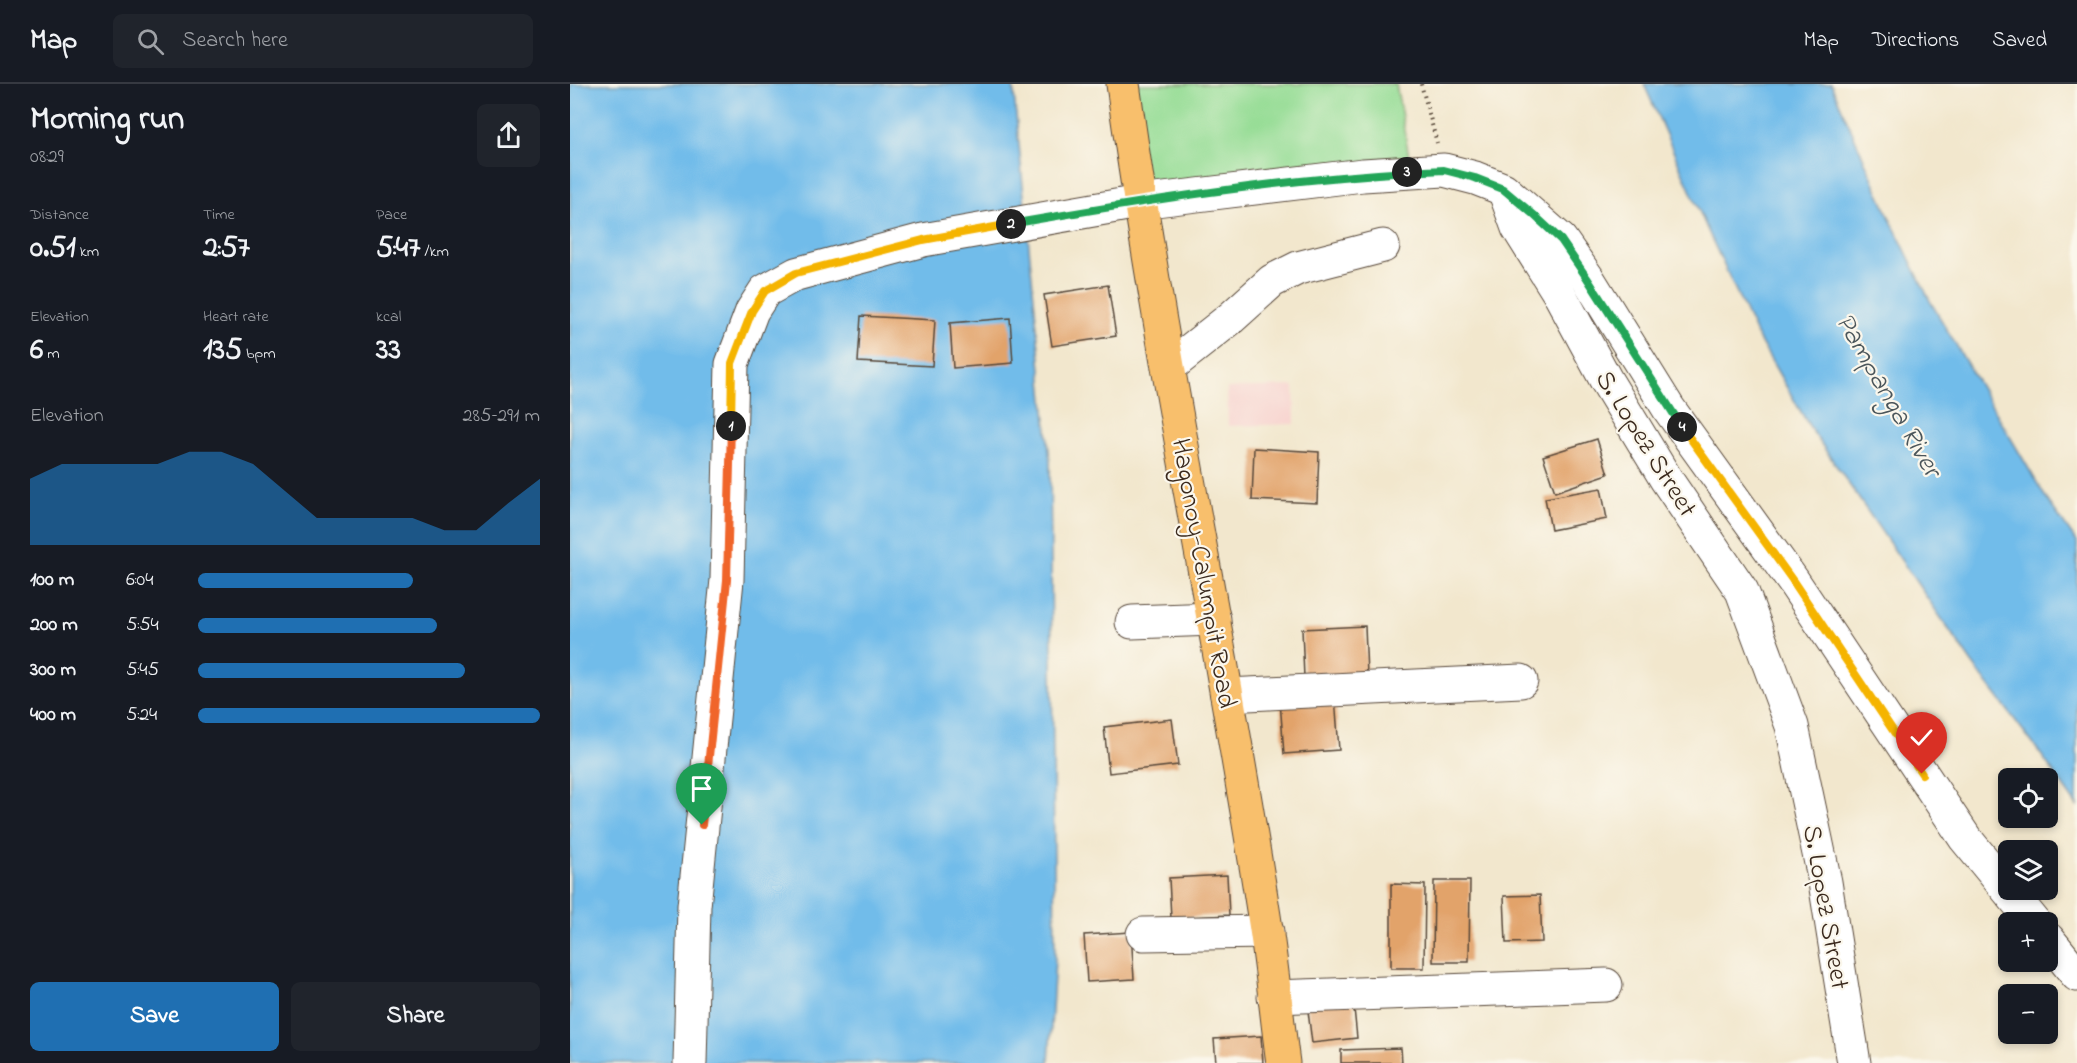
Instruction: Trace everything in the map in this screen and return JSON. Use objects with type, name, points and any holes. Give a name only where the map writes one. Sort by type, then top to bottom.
[{"type":"main road","name":"Hagonoy-Calumpit Road","points":[[1123,84],[1139,202],[1267,932],[1283,1063]]},
{"type":"street","points":[[690,1063],[694,906],[727,580],[732,363],[752,311],[765,291],[796,273],[923,240],[1139,202],[1363,175],[1444,170],[1503,189],[1561,240],[1669,409],[1793,581],[1965,838],[2026,912]]},
{"type":"street","name":"S. Lopez Street","points":[[1503,189],[1518,228],[1560,295],[1606,381],[1666,479],[1742,591],[1792,726],[1825,882],[1854,1063]]},
{"type":"street","points":[[1169,367],[1231,318],[1272,281],[1298,268],[1383,246]]},
{"type":"street","points":[[1132,622],[1214,620]]},
{"type":"street","points":[[1227,695],[1521,681]]},
{"type":"street","points":[[1143,934],[1267,932]]},
{"type":"street","points":[[2058,951],[2077,975]]},
{"type":"street","points":[[1274,997],[1606,985]]},
{"type":"path","points":[[1421,84],[1444,170]]},
{"type":"shaded area","points":[[1294,386],[1295,424],[1228,426],[1227,388]]},
{"type":"green space","points":[[1127,84],[1396,84],[1412,173],[1147,203]]},
{"type":"water","points":[[570,84],[1013,84],[1050,461],[1055,958],[1049,1063],[570,1063]]},
{"type":"water","name":"Pampanga River","points":[[1644,84],[1831,84],[1892,223],[1930,301],[2046,498],[2077,542],[2077,806],[2058,779],[2058,768],[2050,768],[1972,663],[1811,429],[1757,336]]},
{"type":"building","points":[[1108,285],[1116,336],[1052,346],[1044,295]]},
{"type":"building","points":[[861,316],[935,320],[932,366],[858,362]]},
{"type":"building","points":[[1010,318],[1013,363],[953,368],[950,323]]},
{"type":"building","points":[[1597,439],[1608,474],[1555,492],[1543,456]]},
{"type":"building","points":[[1254,448],[1319,452],[1317,503],[1252,500]]},
{"type":"building","points":[[1601,488],[1607,519],[1551,530],[1545,498]]},
{"type":"building","points":[[1365,626],[1367,675],[1304,678],[1302,629]]},
{"type":"building","points":[[1335,697],[1339,750],[1284,754],[1280,701]]},
{"type":"building","points":[[1172,719],[1178,765],[1109,773],[1104,727]]},
{"type":"building","points":[[1227,875],[1229,915],[1171,918],[1169,878]]},
{"type":"building","points":[[1434,881],[1470,881],[1469,962],[1433,962]]},
{"type":"building","points":[[1391,884],[1425,885],[1424,968],[1391,968]]},
{"type":"building","points":[[1540,895],[1542,942],[1506,943],[1504,896]]},
{"type":"building","points":[[1131,932],[1134,979],[1087,982],[1084,935]]},
{"type":"building","points":[[1353,998],[1357,1038],[1312,1043],[1307,1003]]},
{"type":"building","points":[[1261,1036],[1263,1063],[1216,1063],[1214,1039]]},
{"type":"building","points":[[1401,1048],[1402,1063],[1341,1063],[1341,1050]]},
{"type":"route","points":[[702,825],[727,580],[732,363],[752,311],[765,291],[796,273],[923,240],[1139,202],[1363,175],[1444,170],[1475,178],[1503,189],[1561,240],[1669,409],[1793,581],[1922,774]]}]
